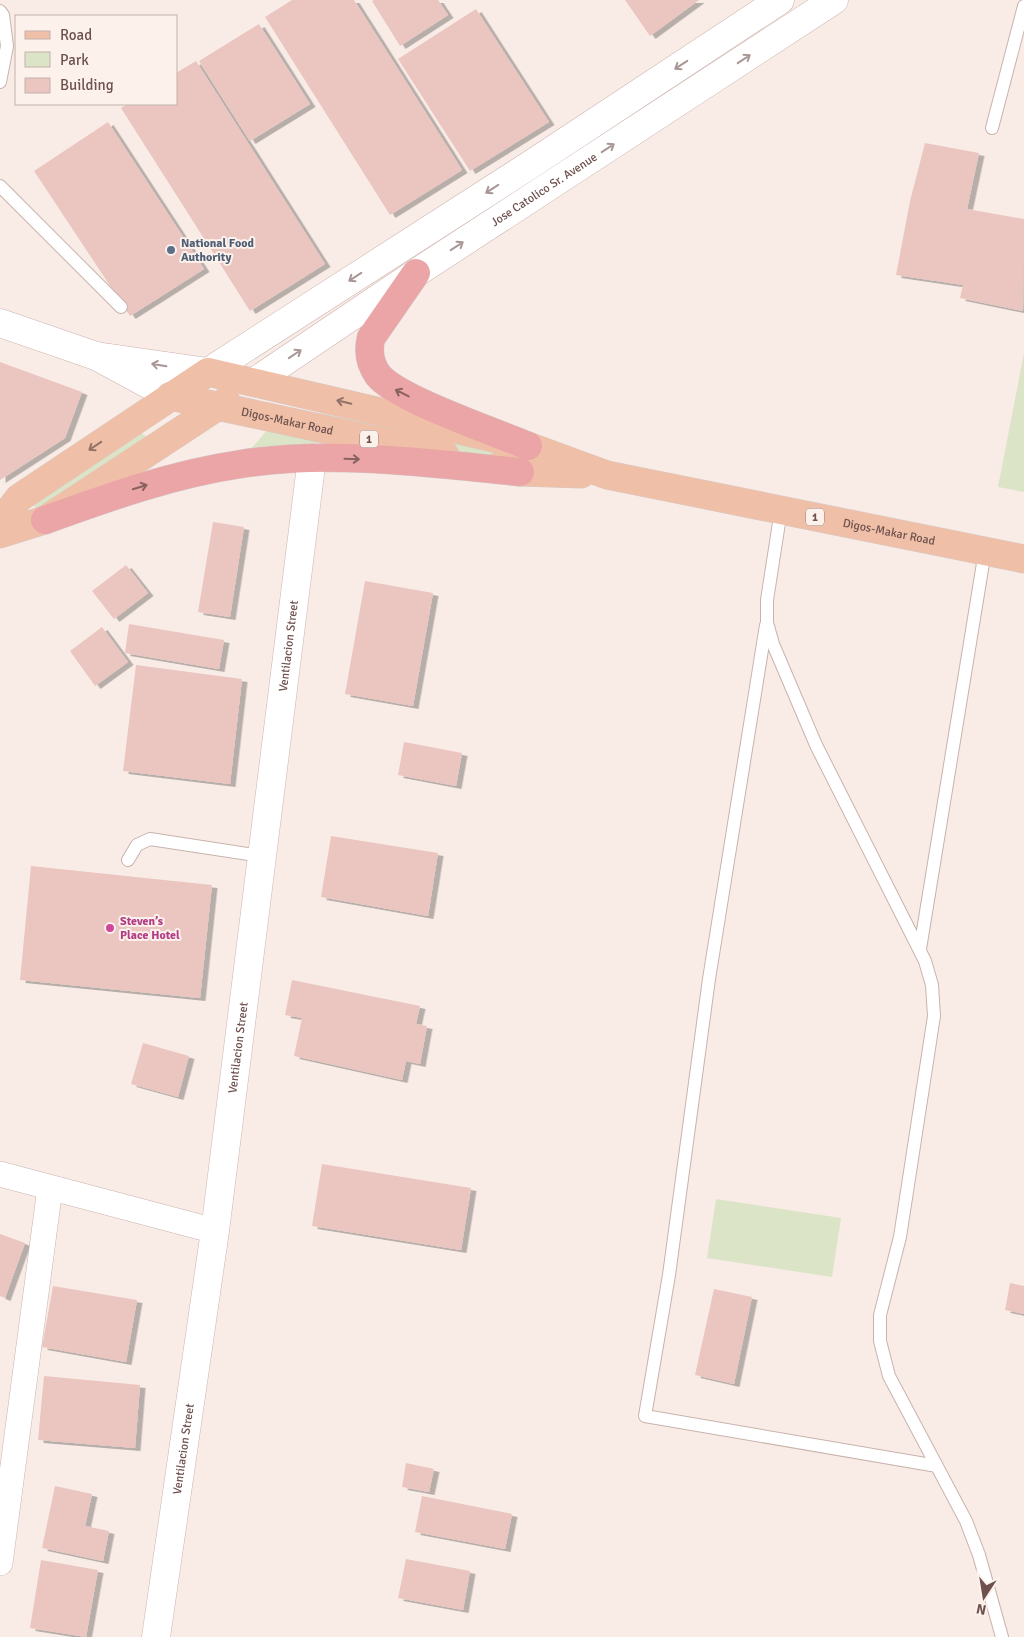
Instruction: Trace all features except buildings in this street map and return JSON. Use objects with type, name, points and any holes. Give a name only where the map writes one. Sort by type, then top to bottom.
[{"type":"highway","points":[[416,273],[371,338],[370,355],[375,369],[394,389],[528,446]]},
{"type":"highway","points":[[45,520],[141,487],[185,475],[242,463],[312,458],[402,461],[520,472]]},
{"type":"main road","name":"1","points":[[208,372],[254,382]]},
{"type":"main road","points":[[0,522],[19,498],[208,372]]},
{"type":"main road","points":[[0,534],[45,520],[254,382]]},
{"type":"main road","name":"Digos-Makar Road","points":[[254,382],[528,446],[607,475],[1024,559]]},
{"type":"main road","name":"1","points":[[170,396],[218,406]]},
{"type":"main road","name":"Digos-Makar Road","points":[[218,406],[520,472],[607,475]]},
{"type":"street","points":[[96,356],[208,372],[533,163],[780,0]]},
{"type":"street","name":"Jose Catolico Sr. Avenue","points":[[254,382],[827,2]]},
{"type":"street","points":[[0,323],[96,356],[170,396]]},
{"type":"street","name":"Ventilacion Street","points":[[156,1637],[215,1231],[312,458]]},
{"type":"street","points":[[0,1174],[215,1231]]},
{"type":"street","points":[[0,1562],[50,1188]]},
{"type":"lane","points":[[992,128],[1024,6],[1011,0]]},
{"type":"lane","points":[[0,11],[3,15],[8,46],[0,82]]},
{"type":"lane","points":[[0,186],[121,307]]},
{"type":"lane","points":[[781,510],[767,600],[767,623],[709,979],[669,1276],[645,1416],[937,1466]]},
{"type":"lane","points":[[920,949],[985,551]]},
{"type":"lane","points":[[767,623],[773,644],[816,745],[920,949],[932,986],[934,1016],[900,1237],[880,1315],[880,1341],[888,1376],[966,1521],[979,1555],[1002,1637]]},
{"type":"lane","points":[[128,860],[137,845],[150,839],[262,856]]},
{"type":"green space","points":[[1024,353],[1024,492],[998,487]]},
{"type":"green space","points":[[320,413],[533,457],[531,466],[318,421],[316,415]]},
{"type":"green space","points":[[270,427],[331,441],[249,451]]},
{"type":"green space","points":[[140,433],[145,435],[145,440],[38,509],[35,508],[34,503]]},
{"type":"green space","points":[[716,1199],[841,1218],[832,1277],[707,1258]]},
{"type":"place","name":"National Food Authority","points":[[171,250]]},
{"type":"place","name":"Steven’s Place Hotel","points":[[110,928]]}]
